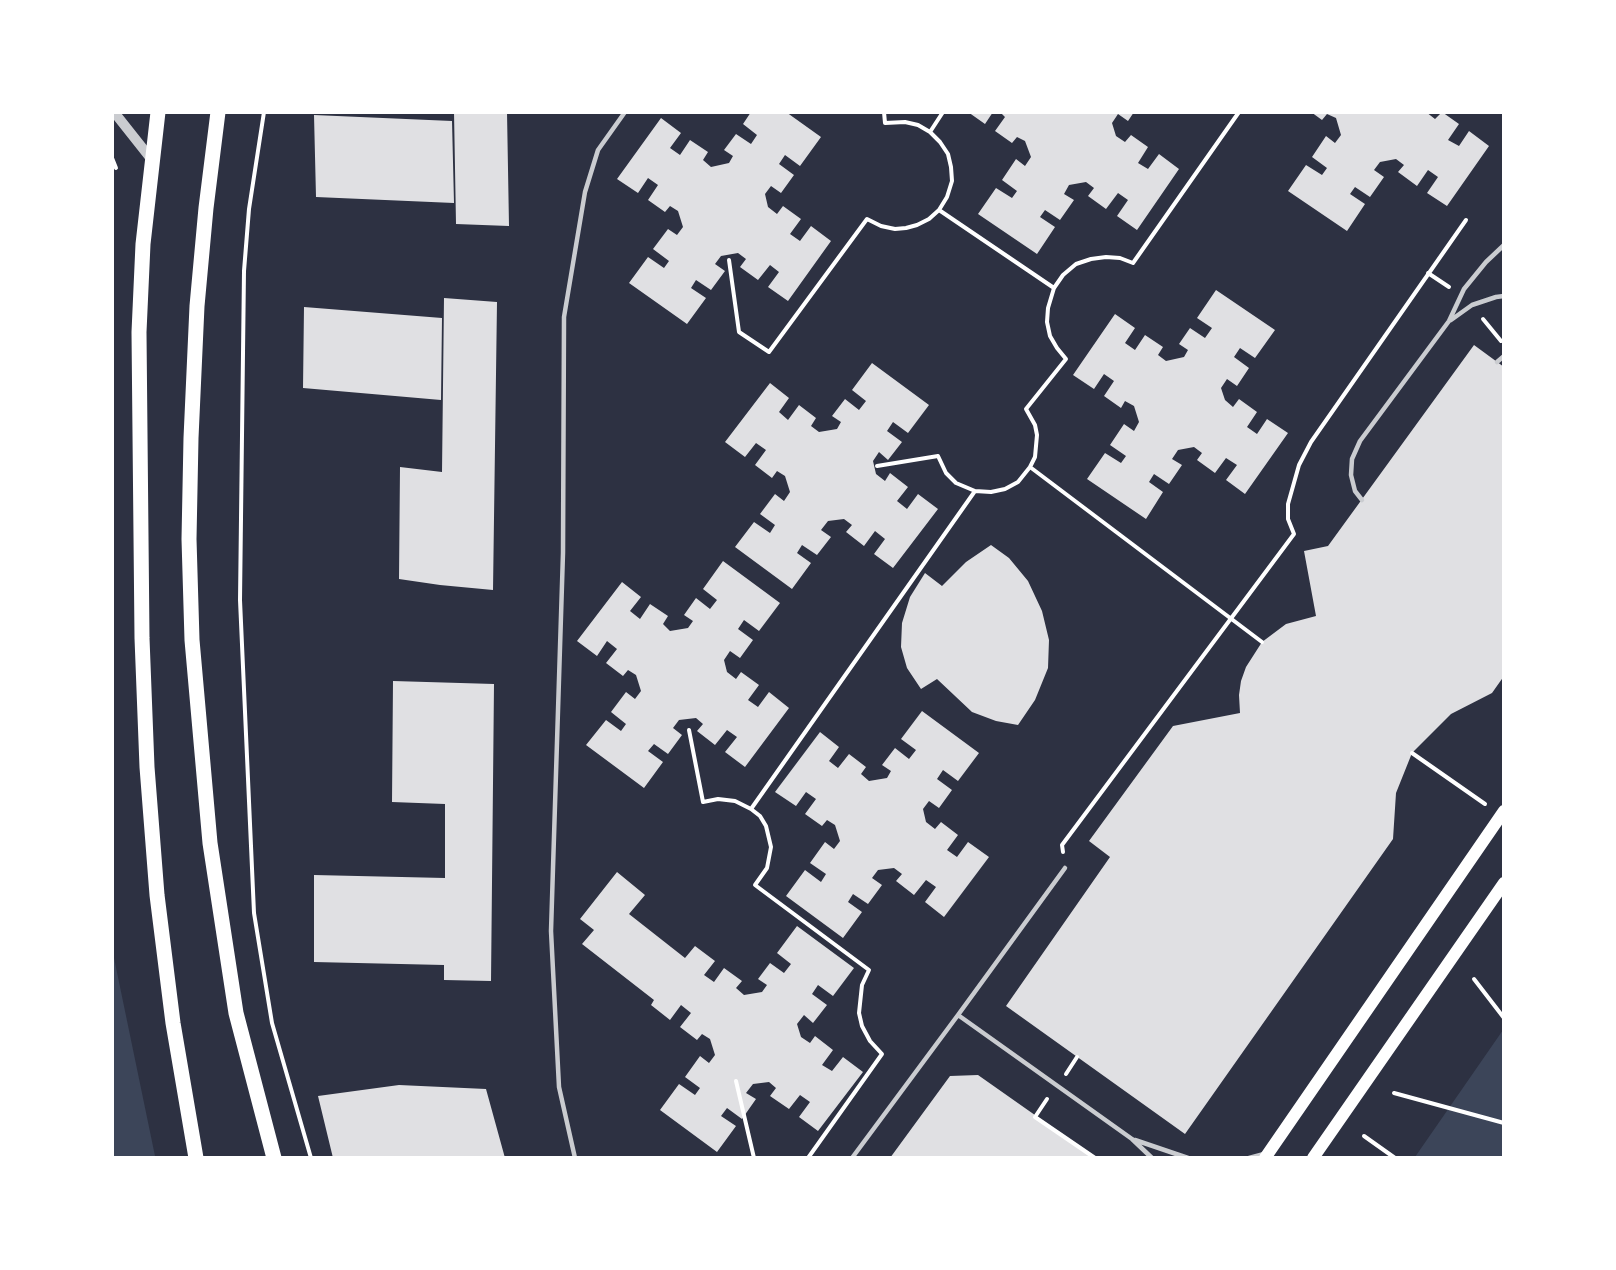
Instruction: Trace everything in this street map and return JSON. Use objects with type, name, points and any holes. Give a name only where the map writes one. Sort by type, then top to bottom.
[{"type":"main road","points":[[158,112],[143,243],[139,332],[142,638],[147,767],[157,895],[173,1023],[196,1158]]},
{"type":"main road","points":[[218,112],[196,317],[189,539],[192,640],[210,843],[234,1001],[274,1158]]},
{"type":"main road","points":[[1267,1155],[1499,811]]},
{"type":"main road","points":[[1313,1158],[1503,883]]},
{"type":"street","points":[[114,112],[153,160]]},
{"type":"lane","points":[[575,1158],[559,1087],[551,931],[563,553],[564,317],[585,192],[594,161],[598,150],[626,112]]},
{"type":"lane","points":[[1362,500],[1355,491],[1351,475],[1352,459],[1360,441],[1449,321],[1464,289],[1503,245]]},
{"type":"lane","points":[[1449,321],[1472,305],[1503,296]]},
{"type":"lane","points":[[1497,362],[1503,356]]},
{"type":"lane","points":[[852,1158],[1065,868]]},
{"type":"lane","points":[[958,1015],[1132,1139],[1152,1158]]},
{"type":"lane","points":[[1132,1139],[1188,1158]]},
{"type":"lane","points":[[1249,1158],[1267,1155]]},
{"type":"path","points":[[264,112],[249,209],[244,271],[240,600],[254,913],[272,1023],[311,1158]]},
{"type":"path","points":[[729,260],[739,332],[769,352],[867,219],[881,226],[895,229],[906,228],[929,219],[939,210],[950,189],[951,167],[944,148],[930,132],[918,125],[904,122],[885,123],[884,112]]},
{"type":"path","points":[[930,132],[943,112]]},
{"type":"path","points":[[877,465],[938,456],[946,473],[957,483],[975,491],[991,492],[1005,489],[1018,482],[1035,457],[1037,435],[1035,425],[1026,410],[1066,359],[1050,336],[1047,322],[1048,308],[1054,288],[1076,264],[1091,259],[1106,256],[1133,263],[1239,112]]},
{"type":"path","points":[[112,158],[116,168]]},
{"type":"path","points":[[939,210],[1054,288]]},
{"type":"path","points":[[1065,868],[1062,845],[1294,534],[1288,519],[1288,504],[1299,465],[1311,442],[1466,220]]},
{"type":"path","points":[[1484,320],[1503,343]]},
{"type":"path","points":[[1030,467],[1262,642]]},
{"type":"path","points":[[751,809],[975,491]]},
{"type":"path","points":[[689,730],[703,802],[718,799],[735,801],[760,816],[766,826],[771,847],[767,868],[755,885],[869,970],[862,985],[859,1013],[862,1026],[870,1041],[882,1054],[808,1158]]},
{"type":"path","points":[[1412,753],[1499,811]]},
{"type":"path","points":[[1474,979],[1503,1018]]},
{"type":"path","points":[[736,1081],[754,1158]]},
{"type":"path","points":[[1394,1093],[1503,1123]]},
{"type":"path","points":[[1035,1117],[1095,1158]]},
{"type":"path","points":[[1365,1136],[1395,1158]]},
{"type":"shaded area","points":[[113,953],[155,1156],[155,1157],[113,1157]]},
{"type":"shaded area","points":[[1503,1030],[1503,1157],[1415,1157]]},
{"type":"building","points":[[454,112],[507,112],[509,226],[456,224]]},
{"type":"building","points":[[751,112],[786,112],[821,137],[800,166],[785,155],[779,164],[794,175],[781,193],[771,186],[765,194],[768,207],[777,214],[783,206],[801,219],[790,234],[800,241],[811,226],[831,241],[788,301],[768,287],[779,272],[770,265],[758,280],[740,267],[746,259],[738,253],[721,256],[715,264],[725,271],[711,290],[696,280],[691,288],[706,298],[687,324],[629,283],[648,257],[664,268],[669,261],[653,249],[668,229],[677,235],[683,227],[678,211],[670,206],[665,212],[648,200],[658,185],[648,178],[638,193],[617,179],[661,118],[681,133],[670,148],[680,155],[690,140],[708,152],[703,160],[711,167],[729,163],[733,156],[724,150],[736,134],[751,144],[757,135],[743,124]]},
{"type":"building","points":[[968,112],[993,112],[985,124]]},
{"type":"building","points":[[1000,112],[1134,112],[1128,121],[1118,114],[1112,123],[1116,136],[1125,142],[1131,135],[1148,147],[1138,163],[1148,169],[1159,154],[1179,169],[1137,230],[1117,216],[1128,200],[1118,193],[1106,209],[1088,196],[1094,188],[1086,182],[1069,185],[1064,194],[1074,200],[1060,220],[1045,210],[1040,217],[1055,227],[1037,254],[978,214],[996,188],[1012,198],[1017,191],[1002,180],[1016,159],[1025,166],[1031,157],[1025,141],[1017,137],[1012,143],[995,131],[1005,117]]},
{"type":"building","points":[[1311,112],[1426,112],[1435,119],[1442,112],[1459,124],[1448,140],[1459,146],[1469,131],[1489,146],[1447,206],[1427,193],[1438,177],[1428,170],[1417,186],[1398,172],[1404,165],[1396,159],[1380,162],[1374,170],[1384,177],[1370,197],[1355,187],[1350,194],[1365,204],[1347,231],[1288,191],[1306,165],[1322,175],[1327,168],[1312,157],[1326,136],[1335,143],[1341,135],[1336,118],[1327,114],[1322,120]]},
{"type":"building","points":[[314,115],[452,121],[454,203],[316,197]]},
{"type":"building","points":[[1216,290],[1275,330],[1255,358],[1240,348],[1234,357],[1249,368],[1237,386],[1227,379],[1221,388],[1225,400],[1233,407],[1239,399],[1257,412],[1247,427],[1257,434],[1267,419],[1288,433],[1245,494],[1226,480],[1237,465],[1226,458],[1215,473],[1197,460],[1202,453],[1194,447],[1178,450],[1172,459],[1182,465],[1169,484],[1154,474],[1149,482],[1163,492],[1146,519],[1087,479],[1105,453],[1121,463],[1126,456],[1110,445],[1124,424],[1134,431],[1139,422],[1134,406],[1125,401],[1121,408],[1104,396],[1114,381],[1104,374],[1094,389],[1073,375],[1115,314],[1135,328],[1125,343],[1135,350],[1145,335],[1163,347],[1158,355],[1166,361],[1184,357],[1188,350],[1179,344],[1190,328],[1205,338],[1212,328],[1197,318]]},
{"type":"building","points":[[444,298],[497,302],[493,590],[399,579],[400,467],[442,472]]},
{"type":"building","points":[[304,307],[442,318],[441,400],[303,388]]},
{"type":"building","points":[[1474,345],[1504,367],[1504,676],[1492,693],[1451,714],[1412,753],[1396,793],[1393,839],[1185,1134],[1006,1006],[1110,857],[1089,841],[1173,726],[1240,713],[1241,681],[1246,667],[1262,642],[1286,624],[1316,616],[1304,551],[1328,546]]},
{"type":"building","points":[[872,363],[929,405],[908,433],[893,422],[887,431],[902,442],[888,460],[879,452],[873,461],[876,474],[885,481],[890,473],[908,487],[897,501],[907,509],[918,494],[938,509],[893,568],[874,554],[885,539],[875,531],[864,546],[846,532],[852,525],[844,519],[828,521],[821,530],[831,537],[817,555],[802,545],[797,553],[811,563],[792,589],[735,547],[754,522],[770,533],[775,525],[760,514],[775,494],[784,501],[790,492],[785,476],[777,471],[772,478],[755,465],[766,450],[756,443],[745,457],[725,442],[770,383],[789,398],[779,412],[788,420],[799,405],[816,418],[811,426],[819,432],[837,429],[841,422],[832,416],[845,399],[859,410],[866,401],[852,390]]},
{"type":"building","points":[[991,545],[1009,558],[1028,581],[1042,611],[1049,640],[1048,668],[1035,700],[1018,725],[996,721],[972,712],[937,679],[921,689],[907,668],[901,647],[902,623],[910,597],[925,573],[942,586],[966,562]]},
{"type":"building","points":[[723,561],[780,603],[759,631],[744,620],[738,629],[753,640],[740,658],[730,651],[724,660],[727,672],[736,679],[741,672],[759,685],[748,700],[758,707],[769,692],[789,708],[745,767],[725,752],[737,737],[727,730],[715,745],[697,731],[703,724],[696,718],[679,720],[673,728],[682,735],[668,754],[654,744],[648,751],[663,762],[644,788],[586,745],[606,720],[621,731],[626,724],[611,712],[626,692],[635,699],[641,691],[636,675],[628,670],[623,676],[606,663],[617,649],[607,641],[597,656],[577,641],[622,582],[641,597],[630,611],[640,619],[650,604],[668,616],[663,624],[670,631],[688,628],[693,621],[684,615],[696,598],[710,609],[717,600],[703,589]]},
{"type":"building","points":[[393,681],[494,684],[491,981],[444,980],[444,965],[314,962],[314,875],[445,878],[445,804],[392,802]]},
{"type":"building","points":[[922,711],[979,753],[958,781],[943,770],[937,779],[952,790],[939,808],[929,801],[923,809],[926,822],[935,829],[941,822],[958,835],[947,850],[957,857],[968,842],[989,857],[944,917],[925,902],[936,887],[926,880],[914,895],[896,881],[902,874],[894,868],[878,870],[872,878],[882,885],[868,904],[853,894],[848,902],[862,912],[843,938],[786,896],[805,870],[821,882],[826,874],[810,863],[825,842],[834,849],[840,841],[835,825],[827,820],[822,826],[805,814],[816,799],[806,792],[796,806],[775,792],[820,732],[839,747],[829,761],[838,768],[849,754],[866,767],[861,774],[869,781],[887,778],[891,771],[882,765],[895,748],[909,759],[916,750],[901,739]]},
{"type":"building","points":[[617,872],[645,895],[629,914],[685,958],[695,946],[715,961],[704,975],[714,982],[724,968],[742,981],[736,988],[744,995],[762,992],[767,985],[758,979],[770,963],[784,973],[791,964],[777,953],[797,926],[854,968],[833,996],[818,985],[812,994],[827,1005],[813,1023],[804,1015],[797,1024],[801,1037],[810,1043],[815,1036],[833,1050],[822,1065],[832,1071],[843,1057],[863,1072],[818,1131],[799,1117],[810,1102],[800,1095],[789,1109],[770,1096],[776,1088],[769,1082],[753,1084],[746,1093],[756,1099],[742,1119],[727,1108],[721,1116],[736,1126],[717,1152],[660,1110],[679,1084],[695,1095],[700,1088],[685,1077],[700,1056],[709,1063],[715,1055],[710,1039],[702,1034],[697,1040],[680,1027],[691,1013],[681,1005],[670,1020],[651,1005],[654,1000],[582,944],[594,930],[580,919]]},
{"type":"building","points":[[978,1075],[1096,1158],[890,1158],[950,1076]]},
{"type":"building","points":[[399,1085],[486,1089],[505,1158],[333,1158],[318,1096]]}]
